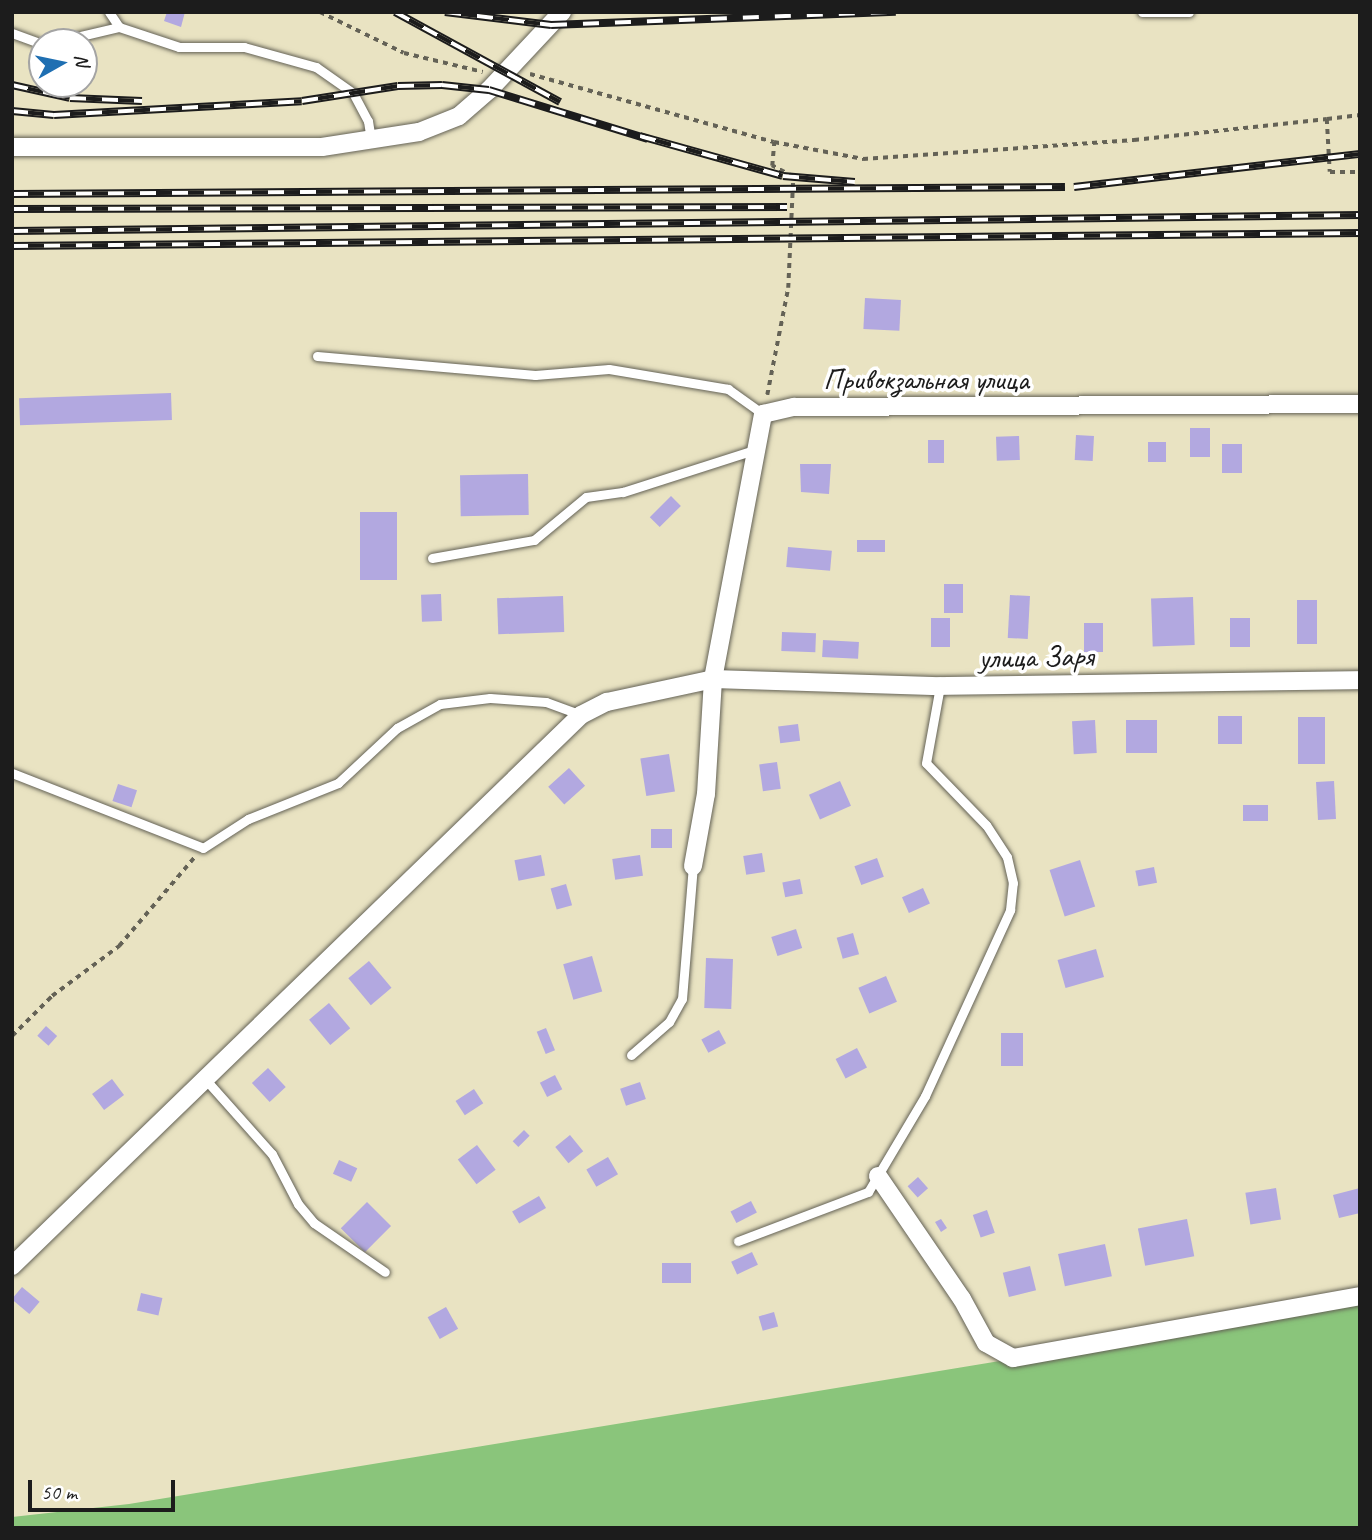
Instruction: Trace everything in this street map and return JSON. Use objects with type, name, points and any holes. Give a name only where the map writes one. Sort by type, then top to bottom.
[{"type":"street","points":[[12,147],[322,147],[371,142],[419,132],[459,116],[506,74],[562,12]]},
{"type":"street","name":"Привокзальная улица","points":[[763,414],[794,407],[1360,404]]},
{"type":"street","points":[[693,866],[706,794],[713,679],[754,450],[763,414]]},
{"type":"street","name":"улица Заря","points":[[581,715],[607,702],[713,679],[940,686],[1360,680]]},
{"type":"street","points":[[12,1266],[581,715]]},
{"type":"street","points":[[878,1176],[962,1298],[986,1343],[1013,1358],[1360,1296]]},
{"type":"lane","points":[[109,12],[119,27]]},
{"type":"lane","points":[[1142,12],[1189,12]]},
{"type":"lane","points":[[98,32],[119,27],[179,47],[244,47],[316,68],[353,93],[368,121],[371,142]]},
{"type":"lane","points":[[317,356],[535,375],[609,369],[728,389],[763,414]]},
{"type":"lane","points":[[432,558],[534,540],[586,497],[623,492],[754,450]]},
{"type":"lane","points":[[738,1241],[868,1192],[925,1096],[1010,910],[1012,897],[1007,857],[986,825],[926,763],[940,686]]},
{"type":"lane","points":[[12,773],[202,848],[248,819],[338,783],[397,728],[440,704],[490,698],[546,702],[581,715]]},
{"type":"lane","points":[[631,1055],[669,1022],[682,999],[693,866]]},
{"type":"lane","points":[[206,1080],[272,1154],[298,1204],[314,1223],[385,1272]]},
{"type":"path","points":[[320,12],[404,53],[506,74],[774,142],[863,159],[1135,140],[1360,116]]},
{"type":"path","points":[[1327,120],[1330,172],[1360,172]]},
{"type":"path","points":[[763,414],[788,288],[793,184],[793,173],[772,166],[774,142]]},
{"type":"path","points":[[12,1036],[52,996],[119,946],[202,848]]},
{"type":"green space","points":[[1360,1302],[1360,1528],[12,1528],[12,1517],[129,1504]]},
{"type":"building","points":[[167,12],[185,12],[181,27],[164,21]]},
{"type":"building","points":[[865,298],[901,300],[899,331],[863,329]]},
{"type":"building","points":[[171,393],[172,420],[20,425],[19,398]]},
{"type":"building","points":[[1190,428],[1210,428],[1210,457],[1190,457]]},
{"type":"building","points":[[1076,435],[1094,436],[1093,461],[1075,460]]},
{"type":"building","points":[[1019,436],[1020,460],[997,461],[996,437]]},
{"type":"building","points":[[928,440],[944,440],[944,463],[928,463]]},
{"type":"building","points":[[1148,442],[1166,442],[1166,462],[1148,462]]},
{"type":"building","points":[[1222,444],[1242,444],[1242,473],[1222,473]]},
{"type":"building","points":[[800,464],[831,464],[829,494],[801,492]]},
{"type":"building","points":[[528,474],[529,515],[461,516],[460,475]]},
{"type":"building","points":[[671,496],[681,506],[660,527],[650,517]]},
{"type":"building","points":[[360,512],[397,512],[397,580],[360,580]]},
{"type":"building","points":[[857,540],[885,540],[885,552],[857,552]]},
{"type":"building","points":[[788,547],[832,551],[830,571],[786,567]]},
{"type":"building","points":[[944,584],[963,584],[963,613],[944,613]]},
{"type":"building","points":[[441,594],[442,621],[422,622],[421,595]]},
{"type":"building","points":[[1010,595],[1030,596],[1028,639],[1008,638]]},
{"type":"building","points":[[563,596],[564,632],[498,634],[497,598]]},
{"type":"building","points":[[1193,597],[1195,645],[1153,646],[1151,598]]},
{"type":"building","points":[[1297,600],[1317,600],[1317,644],[1297,644]]},
{"type":"building","points":[[931,618],[950,618],[950,647],[931,647]]},
{"type":"building","points":[[1230,618],[1250,618],[1250,647],[1230,647]]},
{"type":"building","points":[[1084,623],[1103,623],[1103,652],[1084,652]]},
{"type":"building","points":[[782,632],[816,633],[815,652],[781,651]]},
{"type":"building","points":[[823,640],[859,642],[858,659],[822,657]]},
{"type":"building","points":[[1218,716],[1242,716],[1242,744],[1218,744]]},
{"type":"building","points":[[1298,717],[1325,717],[1325,764],[1298,764]]},
{"type":"building","points":[[1095,720],[1097,753],[1074,754],[1072,721]]},
{"type":"building","points":[[1126,720],[1157,720],[1157,753],[1126,753]]},
{"type":"building","points":[[798,724],[800,741],[780,743],[778,726]]},
{"type":"building","points":[[669,754],[675,792],[646,796],[640,759]]},
{"type":"building","points":[[777,762],[781,789],[763,791],[759,765]]},
{"type":"building","points":[[569,768],[585,786],[564,805],[548,787]]},
{"type":"building","points":[[840,781],[851,806],[820,819],[809,795]]},
{"type":"building","points":[[1334,781],[1336,819],[1318,820],[1316,782]]},
{"type":"building","points":[[118,784],[137,790],[131,807],[112,801]]},
{"type":"building","points":[[1243,805],[1268,805],[1268,821],[1243,821]]},
{"type":"building","points":[[651,829],[672,829],[672,848],[651,848]]},
{"type":"building","points":[[762,853],[765,872],[746,875],[743,856]]},
{"type":"building","points":[[541,855],[545,876],[519,881],[514,860]]},
{"type":"building","points":[[640,855],[643,876],[615,880],[612,859]]},
{"type":"building","points":[[877,858],[884,877],[861,885],[854,866]]},
{"type":"building","points":[[1080,860],[1095,907],[1065,916],[1050,870]]},
{"type":"building","points":[[1154,867],[1157,883],[1138,886],[1135,871]]},
{"type":"building","points":[[800,879],[803,894],[785,897],[782,882]]},
{"type":"building","points":[[566,884],[572,905],[557,910],[551,888]]},
{"type":"building","points":[[923,888],[930,904],[909,913],[902,897]]},
{"type":"building","points":[[796,929],[802,948],[777,956],[771,937]]},
{"type":"building","points":[[853,933],[859,954],[843,959],[837,938]]},
{"type":"building","points":[[1096,949],[1104,977],[1066,988],[1058,960]]},
{"type":"building","points":[[592,956],[602,992],[573,1000],[563,964]]},
{"type":"building","points":[[706,958],[733,959],[731,1009],[704,1008]]},
{"type":"building","points":[[369,961],[391,988],[371,1005],[348,978]]},
{"type":"building","points":[[886,976],[897,1002],[869,1013],[858,988]]},
{"type":"building","points":[[329,1003],[350,1028],[330,1045],[309,1020]]},
{"type":"building","points":[[46,1026],[57,1036],[48,1046],[37,1036]]},
{"type":"building","points":[[546,1028],[555,1050],[546,1054],[537,1032]]},
{"type":"building","points":[[719,1030],[726,1043],[708,1053],[701,1039]]},
{"type":"building","points":[[1001,1033],[1023,1033],[1023,1066],[1001,1066]]},
{"type":"building","points":[[857,1048],[867,1068],[846,1078],[836,1059]]},
{"type":"building","points":[[268,1068],[286,1087],[270,1102],[252,1083]]},
{"type":"building","points":[[555,1075],[562,1089],[547,1097],[540,1083]]},
{"type":"building","points":[[112,1079],[124,1095],[104,1110],[92,1094]]},
{"type":"building","points":[[640,1082],[646,1099],[626,1106],[620,1089]]},
{"type":"building","points":[[474,1089],[483,1103],[465,1115],[456,1101]]},
{"type":"building","points":[[524,1130],[530,1136],[518,1147],[513,1141]]},
{"type":"building","points":[[570,1135],[583,1151],[568,1163],[555,1147]]},
{"type":"building","points":[[477,1145],[496,1170],[476,1184],[458,1159]]},
{"type":"building","points":[[608,1157],[618,1174],[596,1187],[586,1170]]},
{"type":"building","points":[[339,1160],[357,1168],[351,1182],[333,1174]]},
{"type":"building","points":[[918,1177],[928,1188],[918,1198],[908,1186]]},
{"type":"building","points":[[1276,1188],[1281,1220],[1250,1224],[1245,1193]]},
{"type":"building","points":[[1360,1188],[1360,1213],[1339,1218],[1333,1195]]},
{"type":"building","points":[[539,1196],[546,1208],[519,1224],[512,1212]]},
{"type":"building","points":[[751,1201],[757,1213],[736,1223],[731,1211]]},
{"type":"building","points":[[367,1202],[391,1226],[365,1252],[341,1228]]},
{"type":"building","points":[[987,1210],[995,1233],[981,1238],[973,1215]]},
{"type":"building","points":[[941,1219],[947,1228],[941,1232],[935,1222]]},
{"type":"building","points":[[1187,1219],[1194,1256],[1145,1266],[1138,1229]]},
{"type":"building","points":[[1105,1244],[1112,1276],[1065,1286],[1058,1254]]},
{"type":"building","points":[[752,1252],[758,1265],[737,1274],[731,1262]]},
{"type":"building","points":[[662,1263],[691,1263],[691,1283],[662,1283]]},
{"type":"building","points":[[1030,1266],[1036,1290],[1009,1297],[1003,1273]]},
{"type":"building","points":[[22,1287],[40,1302],[29,1314],[12,1299]]},
{"type":"building","points":[[141,1293],[162,1298],[158,1315],[137,1311]]},
{"type":"building","points":[[446,1307],[458,1329],[440,1339],[428,1317]]},
{"type":"building","points":[[774,1312],[778,1326],[763,1331],[759,1316]]},
{"type":"railway","points":[[395,12],[560,102]]},
{"type":"railway","points":[[445,12],[551,25],[896,12]]},
{"type":"railway","points":[[12,85],[70,98],[142,101]]},
{"type":"railway","points":[[12,111],[54,115],[302,101],[398,86],[442,85],[489,90],[648,139]]},
{"type":"railway","points":[[640,136],[783,176],[855,182]]},
{"type":"railway","points":[[1074,187],[1360,154]]},
{"type":"railway","points":[[12,194],[1065,187]]},
{"type":"railway","points":[[12,209],[787,207]]},
{"type":"railway","points":[[12,231],[1360,215]]},
{"type":"railway","points":[[12,246],[1360,233]]}]
